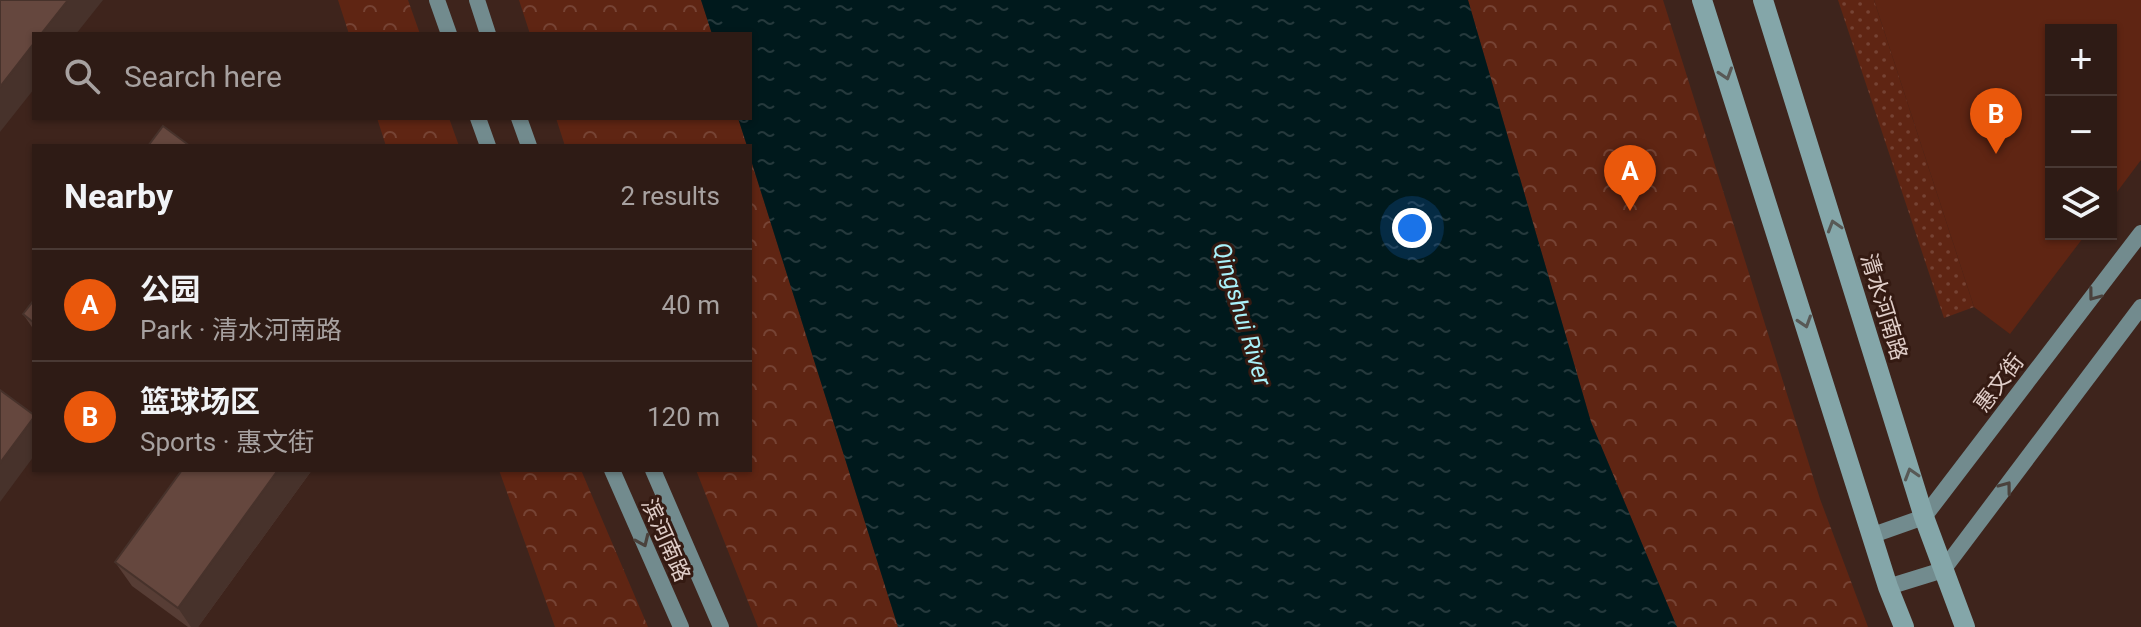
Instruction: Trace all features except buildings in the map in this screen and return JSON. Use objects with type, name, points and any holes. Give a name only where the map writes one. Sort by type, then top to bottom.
[{"type":"main road","points":[[437,0],[448,32]]},
{"type":"main road","points":[[477,0],[487,32]]},
{"type":"main road","points":[[1702,0],[1888,587],[1904,627]]},
{"type":"main road","name":"清水河南路","points":[[1763,0],[1924,517],[1965,627]]},
{"type":"main road","points":[[479,120],[487,144]]},
{"type":"main road","points":[[520,120],[528,144]]},
{"type":"main road","name":"惠文街","points":[[1924,517],[2141,233]]},
{"type":"main road","points":[[1888,587],[1943,570],[2141,307]]},
{"type":"main road","name":"滨河南路","points":[[613,472],[681,627]]},
{"type":"main road","name":"滨河南路","points":[[654,472],[721,627]]},
{"type":"main road","points":[[1873,535],[1924,517]]},
{"type":"green space","points":[[338,0],[408,0],[419,32],[348,32]]},
{"type":"green space","points":[[519,0],[701,0],[711,32],[529,32]]},
{"type":"green space","points":[[1468,0],[1663,0],[1820,499],[1868,627],[1677,627],[1591,422]]},
{"type":"green space","points":[[1838,0],[1874,0],[1974,307],[1944,318]]},
{"type":"green space","points":[[1874,0],[2141,0],[2141,160],[2117,192],[2117,24],[2045,24],[2045,240],[2081,240],[2010,334],[1974,307]]},
{"type":"green space","points":[[378,120],[450,120],[458,144],[385,144]]},
{"type":"green space","points":[[557,120],[739,120],[746,144],[564,144]]},
{"type":"green space","points":[[752,163],[898,627],[758,627],[697,472],[752,472]]},
{"type":"green space","points":[[500,472],[582,472],[648,627],[555,627]]},
{"type":"water","name":"Qingshui River","points":[[701,0],[1468,0],[1591,422],[1677,627],[898,627],[752,163],[752,144],[746,144],[739,120],[752,120],[752,32],[711,32]]},
{"type":"place","name":"篮球场区","points":[[1996,154]]},
{"type":"place","name":"公园","points":[[1630,211]]}]
